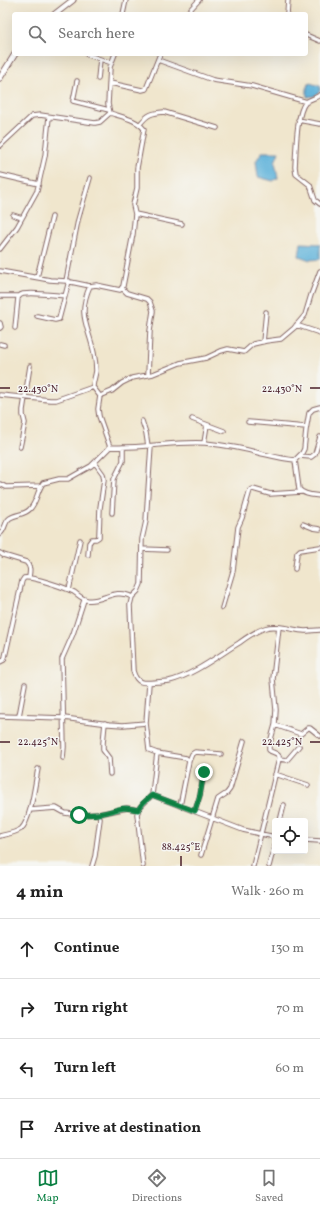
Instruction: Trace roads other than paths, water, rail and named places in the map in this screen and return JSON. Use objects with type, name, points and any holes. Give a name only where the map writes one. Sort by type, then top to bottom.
[{"type":"main road","points":[[57,12],[71,1]]},
{"type":"main road","points":[[0,78],[14,56]]},
{"type":"street","points":[[123,12],[126,0]]},
{"type":"street","points":[[188,12],[199,0]]},
{"type":"street","points":[[287,12],[288,0]]},
{"type":"street","points":[[308,36],[320,41]]},
{"type":"street","points":[[91,56],[112,63]]},
{"type":"street","points":[[110,112],[108,104],[110,67],[114,56]]},
{"type":"street","points":[[110,83],[144,90],[148,86],[159,56]]},
{"type":"street","points":[[98,79],[100,59]]},
{"type":"street","points":[[158,60],[213,80],[256,87],[307,102]]},
{"type":"street","points":[[77,81],[73,101],[131,120],[140,124],[144,129],[137,168],[137,188],[133,205],[135,214],[133,234],[122,288]]},
{"type":"street","points":[[320,95],[307,102],[303,107],[298,120],[295,170],[299,177],[309,183],[312,188],[314,200],[320,204]]},
{"type":"street","points":[[0,146],[32,116],[40,115],[95,123],[100,122],[110,112]]},
{"type":"street","points":[[140,124],[148,115],[157,112],[164,112],[217,128]]},
{"type":"street","points":[[0,249],[11,235],[34,199],[45,156],[49,117]]},
{"type":"street","points":[[298,120],[320,124]]},
{"type":"street","points":[[0,175],[39,184]]},
{"type":"street","points":[[37,316],[58,320],[60,315],[66,296],[78,220],[90,178]]},
{"type":"street","points":[[135,214],[182,224]]},
{"type":"street","points":[[13,215],[22,218]]},
{"type":"street","points":[[37,277],[52,217]]},
{"type":"street","points":[[0,271],[68,281],[90,286],[96,285],[120,290],[122,288]]},
{"type":"street","points":[[100,396],[112,391],[122,383],[132,378],[153,374],[180,363],[206,358],[221,351],[228,350],[244,352],[252,344],[281,339],[289,333],[305,315],[310,295],[320,271]]},
{"type":"street","points":[[90,286],[85,297],[84,318],[94,353],[96,370],[93,387],[100,396],[98,409],[99,416],[110,447]]},
{"type":"street","points":[[122,288],[127,293],[149,300],[152,306],[153,310],[150,332],[148,374]]},
{"type":"street","points":[[0,296],[34,294],[66,296]]},
{"type":"street","points":[[15,328],[19,296]]},
{"type":"street","points":[[263,342],[266,312]]},
{"type":"street","points":[[0,323],[0,328]]},
{"type":"street","points":[[296,325],[320,333]]},
{"type":"street","points":[[20,447],[26,423],[23,415],[30,366]]},
{"type":"street","points":[[0,395],[56,400],[93,387]]},
{"type":"street","points":[[0,534],[5,529],[6,523],[9,519],[31,509],[40,486],[43,483],[68,479],[91,466],[110,447],[204,443],[259,452],[274,457],[295,460],[302,454],[304,449],[306,427],[311,411],[320,407]]},
{"type":"street","points":[[192,419],[224,431]]},
{"type":"street","points":[[142,421],[150,446],[146,521],[142,539],[141,584],[138,591],[132,597],[130,611],[133,671],[139,681],[149,683],[169,681],[179,678],[267,627],[279,627],[306,631],[320,630]]},
{"type":"street","points":[[248,422],[306,427]]},
{"type":"street","points":[[204,443],[207,424]]},
{"type":"street","points":[[300,456],[311,457],[315,454],[320,437]]},
{"type":"street","points":[[112,513],[114,479],[123,461],[123,447]]},
{"type":"street","points":[[295,460],[299,486],[302,492]]},
{"type":"street","points":[[88,555],[89,543],[92,539],[96,539],[99,534],[100,508],[104,480],[103,474],[95,462]]},
{"type":"street","points":[[0,484],[6,487],[40,486]]},
{"type":"street","points":[[222,608],[233,571],[238,527],[250,490],[253,489],[270,494],[302,492],[320,496]]},
{"type":"street","points":[[302,524],[320,529]]},
{"type":"street","points":[[69,590],[80,540]]},
{"type":"street","points":[[295,569],[297,553],[300,550],[320,547]]},
{"type":"street","points":[[142,549],[167,550]]},
{"type":"street","points":[[0,554],[26,562],[30,570],[29,577]]},
{"type":"street","points":[[0,662],[4,660],[5,657],[22,581],[24,578],[29,577],[69,590],[84,600],[95,600],[113,594],[132,597]]},
{"type":"street","points":[[63,758],[64,718],[62,659],[73,634],[84,600]]},
{"type":"street","points":[[253,866],[279,759],[277,753],[269,750],[269,746],[275,725],[276,710],[273,679],[279,627]]},
{"type":"street","points":[[149,683],[146,723],[149,750],[157,753],[186,758],[189,761]]},
{"type":"street","points":[[19,716],[26,684]]},
{"type":"street","points":[[0,716],[64,718],[123,725],[146,723]]},
{"type":"street","points":[[105,723],[103,750],[109,758],[110,774]]},
{"type":"street","points":[[275,725],[301,734],[309,727],[320,736]]},
{"type":"street","points":[[201,855],[218,799],[230,789],[244,741]]},
{"type":"street","points":[[279,759],[287,760],[299,746]]},
{"type":"street","points":[[180,806],[189,761],[192,754],[195,752],[221,754]]},
{"type":"street","points":[[143,866],[137,819],[138,810],[152,795],[157,753]]},
{"type":"street","points":[[0,836],[21,829],[26,822],[30,810],[38,769]]},
{"type":"street","points":[[195,811],[200,795],[204,772]]},
{"type":"street","points":[[275,774],[308,785]]},
{"type":"street","points":[[152,795],[243,830],[272,836]]},
{"type":"street","points":[[281,818],[284,805]]},
{"type":"street","points":[[30,810],[56,808],[65,812],[79,815],[99,814],[122,808],[138,810]]},
{"type":"street","points":[[92,866],[95,856],[100,819],[99,814]]},
{"type":"street","points":[[308,840],[320,841]]},
{"type":"street","points":[[269,866],[272,854]]},
{"type":"water","points":[[310,83],[320,86],[320,91],[315,96],[307,97],[307,86]]},
{"type":"water","points":[[262,152],[279,152],[275,162],[278,178],[273,181],[258,177],[256,161]]},
{"type":"water","points":[[301,243],[320,244],[320,259],[310,260],[299,256]]}]
